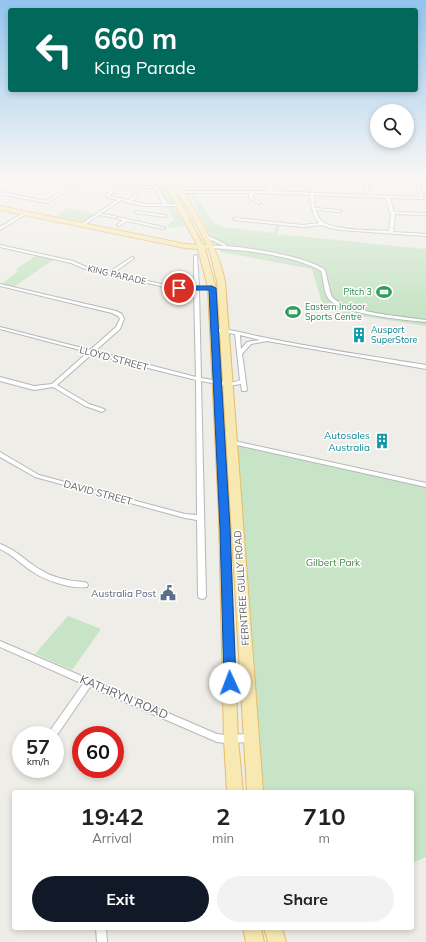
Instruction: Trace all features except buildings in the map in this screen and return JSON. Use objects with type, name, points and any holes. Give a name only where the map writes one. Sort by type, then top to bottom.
[{"type":"main road","points":[[61,221],[182,244],[211,245]]},
{"type":"main road","name":"FERNTREE GULLY ROAD","points":[[188,221],[201,245],[200,255],[212,288],[228,600],[231,739],[235,790]]},
{"type":"main road","name":"FERNTREE GULLY ROAD","points":[[197,221],[211,245],[221,281],[255,790]]},
{"type":"main road","points":[[182,244],[195,235]]},
{"type":"main road","points":[[182,244],[200,255]]},
{"type":"main road","points":[[228,600],[242,599]]},
{"type":"main road","points":[[252,930],[255,942]]},
{"type":"main road","points":[[274,930],[277,942]]},
{"type":"street","points":[[0,229],[14,221]]},
{"type":"street","points":[[82,225],[88,221]]},
{"type":"street","points":[[119,225],[125,221]]},
{"type":"street","points":[[130,221],[163,228]]},
{"type":"street","points":[[254,221],[303,226],[322,224],[336,228],[426,235]]},
{"type":"street","points":[[319,221],[322,224]]},
{"type":"street","points":[[391,232],[392,221]]},
{"type":"street","points":[[211,245],[225,245],[311,264],[321,268],[324,272],[330,298],[344,307],[426,321]]},
{"type":"street","points":[[211,245],[225,245]]},
{"type":"street","points":[[211,245],[253,251]]},
{"type":"street","name":"KING PARADE","points":[[0,246],[72,262],[83,267],[174,288],[212,288]]},
{"type":"street","name":"FERNTREE GULLY ROAD","points":[[200,255],[197,288],[202,596]]},
{"type":"street","points":[[110,273],[132,258]]},
{"type":"street","points":[[0,285],[120,315],[122,319],[120,326],[54,385],[34,388],[0,379]]},
{"type":"street","name":"LLOYD STREET","points":[[0,328],[198,379],[228,384]]},
{"type":"street","points":[[215,330],[224,330],[269,340],[426,367]]},
{"type":"street","points":[[237,333],[244,390]]},
{"type":"street","points":[[240,353],[249,343],[269,340]]},
{"type":"street","points":[[228,384],[238,383],[242,380]]},
{"type":"street","points":[[54,385],[87,405],[102,410]]},
{"type":"street","points":[[219,443],[232,442],[426,486]]},
{"type":"street","name":"DAVID STREET","points":[[0,454],[10,458],[27,471],[37,476],[185,516],[200,518]]},
{"type":"street","points":[[0,546],[15,553],[41,573],[67,583],[84,585]]},
{"type":"street","name":"KATHRYN ROAD","points":[[0,644],[213,736],[231,739],[251,738]]},
{"type":"street","points":[[58,726],[88,682]]},
{"type":"street","points":[[101,930],[102,942]]},
{"type":"green space","points":[[62,221],[88,221],[82,225]]},
{"type":"green space","points":[[173,221],[188,221],[190,225],[169,228],[168,225]]},
{"type":"green space","points":[[203,221],[212,221],[213,223],[224,227],[273,233],[278,223],[281,224],[277,234],[426,249],[426,326],[324,310],[312,269],[221,252]]},
{"type":"green space","points":[[38,254],[56,258],[12,288],[0,285],[19,271],[15,270]]},
{"type":"green space","name":"Gilbert Park","points":[[232,442],[426,485],[426,857],[414,862],[414,790],[255,790]]},
{"type":"green space","points":[[68,616],[101,629],[72,670],[35,654]]},
{"type":"place","name":"Pitch 3","points":[[384,292]]},
{"type":"place","name":"Eastern Indoor Sports Centre","points":[[293,312]]},
{"type":"place","name":"Ausport SuperStore","points":[[359,335]]},
{"type":"place","name":"Autosales Australia","points":[[382,441]]},
{"type":"place","name":"Australia Post","points":[[168,593]]},
{"type":"route","points":[[179,288],[212,288],[218,382],[219,443],[225,529],[230,683]]}]
